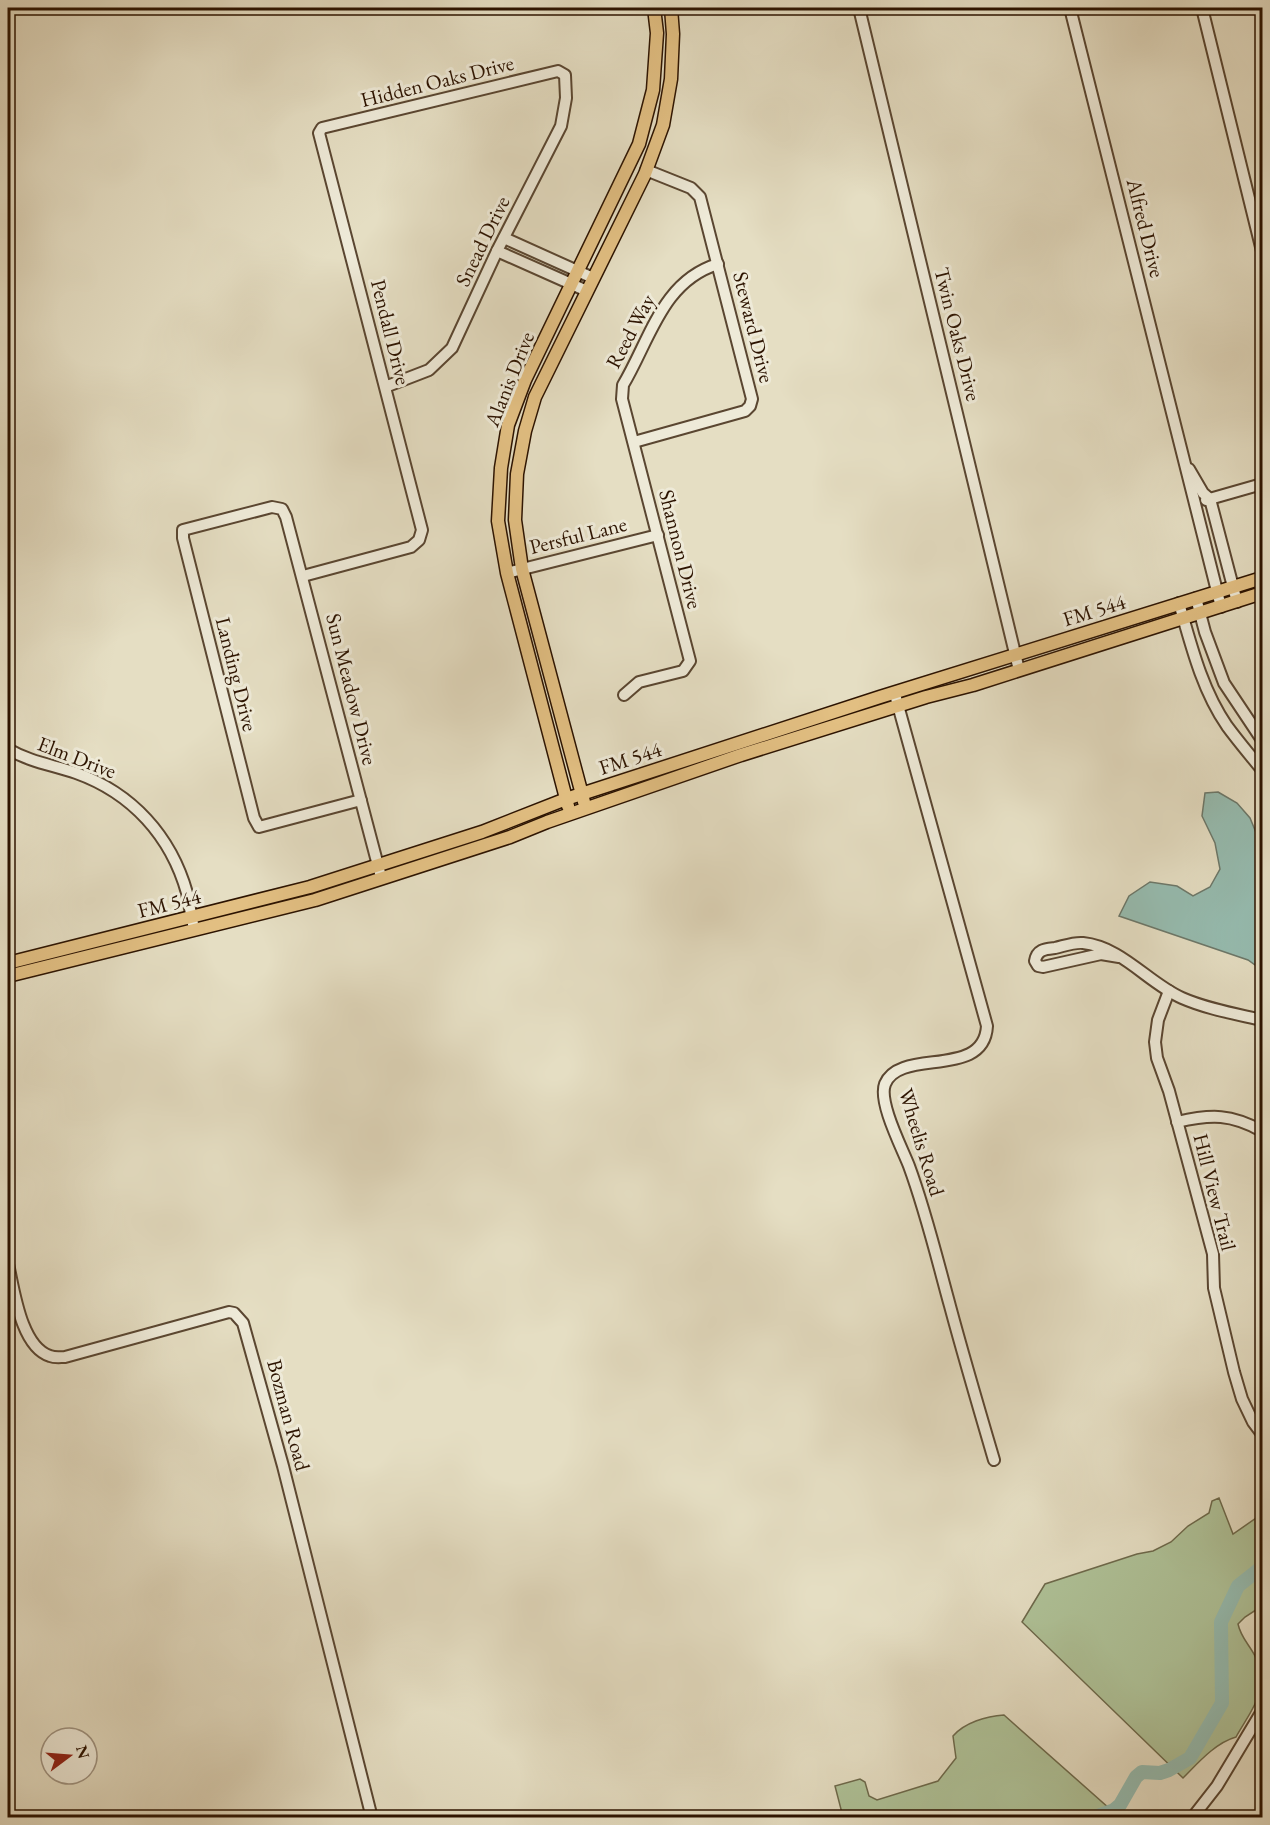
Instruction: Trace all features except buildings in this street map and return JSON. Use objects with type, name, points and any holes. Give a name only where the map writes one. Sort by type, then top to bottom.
[{"type":"main road","name":"Alanis Drive","points":[[570,814],[507,573],[498,521],[501,468],[508,425],[525,380],[639,144],[653,90],[657,33],[654,8]]},
{"type":"main road","name":"Alanis Drive","points":[[586,809],[522,569],[515,520],[517,474],[525,431],[536,397],[646,170],[663,125],[671,79],[673,34],[671,8]]},
{"type":"main road","name":"FM 544","points":[[8,976],[193,924],[378,866],[482,832],[566,799],[895,692],[1263,578]]},
{"type":"main road","name":"FM 544","points":[[8,963],[315,900],[510,837],[741,755],[1263,593]]},
{"type":"street","name":"Twin Oaks Drive","points":[[859,8],[1019,670]]},
{"type":"street","name":"Alfred Drive","points":[[1070,8],[1221,607]]},
{"type":"street","points":[[1202,8],[1263,251]]},
{"type":"street","name":"Hidden Oaks Drive","points":[[320,133],[322,128],[558,71],[565,75]]},
{"type":"street","name":"Snead Drive","points":[[385,387],[429,370],[452,348],[498,250],[561,126],[566,98],[565,75]]},
{"type":"street","name":"Pendall Drive","points":[[303,576],[411,547],[419,540],[422,530],[320,133]]},
{"type":"street","name":"Steward Drive","points":[[634,442],[741,412],[750,406],[752,399],[700,197],[691,188],[646,170]]},
{"type":"street","points":[[504,238],[593,278]]},
{"type":"street","points":[[498,250],[587,291]]},
{"type":"street","name":"Reed Way","points":[[634,442],[622,399],[623,385],[664,306],[676,289],[691,276],[718,264]]},
{"type":"street","name":"Shannon Drive","points":[[624,695],[639,682],[683,671],[688,665],[689,657],[634,442]]},
{"type":"street","name":"Alfred Drive","points":[[1183,458],[1210,499],[1237,602]]},
{"type":"street","points":[[1194,503],[1263,484]]},
{"type":"street","name":"Sun Meadow Drive","points":[[183,530],[272,507],[282,509],[303,576],[382,879]]},
{"type":"street","name":"Landing Drive","points":[[183,530],[191,572],[258,827],[361,800]]},
{"type":"street","name":"Persful Lane","points":[[507,573],[658,535]]},
{"type":"street","points":[[1196,598],[1224,683],[1262,740],[1247,751]]},
{"type":"street","points":[[1179,603],[1198,667],[1213,701],[1226,725],[1263,770]]},
{"type":"street","name":"Wheelis Road","points":[[895,692],[987,1026],[984,1041],[972,1053],[946,1061],[901,1069],[887,1079],[883,1093],[887,1110],[917,1187],[994,1460]]},
{"type":"street","name":"Elm Drive","points":[[8,748],[36,762],[94,780],[131,803],[154,827],[175,862],[187,894],[193,924]]},
{"type":"street","points":[[1119,957],[1101,954],[1043,968],[1035,961],[1040,951],[1080,943],[1101,947],[1119,957],[1169,991],[1199,1004],[1263,1020]]},
{"type":"street","name":"Hill View Trail","points":[[1169,991],[1158,1020],[1155,1042],[1159,1066],[1169,1091],[1214,1254],[1214,1288],[1234,1372],[1242,1400],[1253,1422],[1263,1434]]},
{"type":"street","points":[[1177,1122],[1200,1116],[1221,1116],[1241,1120],[1263,1131]]},
{"type":"street","name":"Bozman Road","points":[[8,1264],[28,1338],[48,1356],[65,1357],[229,1312],[234,1313],[243,1323],[307,1559],[372,1818]]},
{"type":"street","points":[[1192,1818],[1217,1786],[1263,1711]]},
{"type":"green space","points":[[1219,1498],[1233,1534],[1262,1514],[1262,1606],[1238,1624],[1255,1656],[1261,1679],[1260,1689],[1258,1698],[1236,1737],[1214,1749],[1183,1778],[1022,1622],[1045,1584],[1137,1554],[1153,1551],[1171,1542],[1188,1526],[1209,1513],[1212,1501]]},
{"type":"green space","points":[[1004,1715],[1119,1817],[843,1817],[835,1786],[860,1779],[865,1782],[869,1796],[877,1800],[938,1781],[956,1758],[953,1736],[958,1731],[976,1721]]},
{"type":"water","points":[[1218,792],[1237,803],[1250,818],[1262,847],[1262,970],[1248,960],[1119,916],[1129,896],[1150,882],[1177,886],[1193,896],[1210,887],[1220,869],[1215,843],[1202,816],[1205,793]]},
{"type":"waterway","points":[[1092,1818],[1114,1810],[1120,1805],[1136,1777],[1142,1772],[1160,1773],[1190,1758],[1222,1703],[1221,1622],[1238,1586],[1262,1567]]}]
